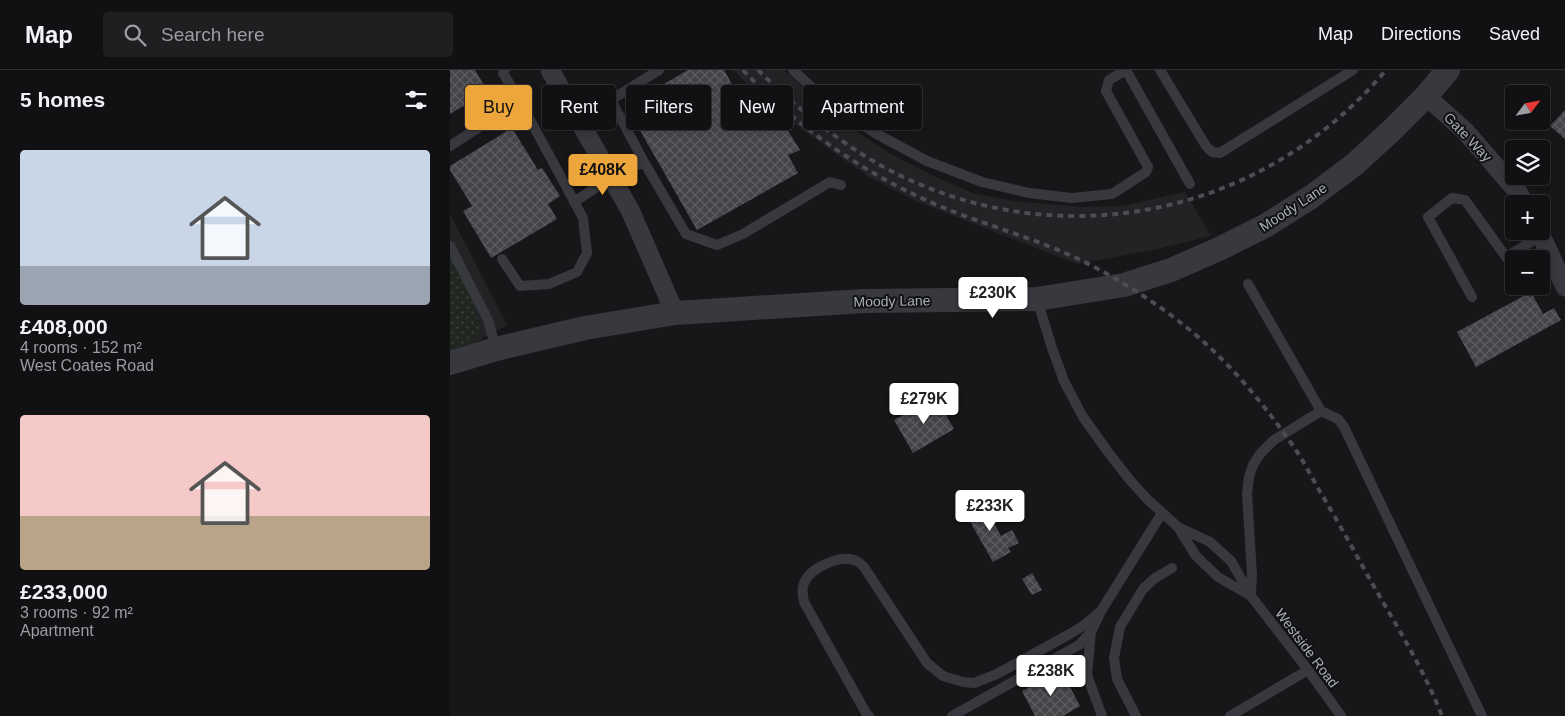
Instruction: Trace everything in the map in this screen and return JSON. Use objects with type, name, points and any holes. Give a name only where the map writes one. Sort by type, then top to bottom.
[{"type":"street","points":[[550,70],[630,210],[675,313]]},
{"type":"street","name":"Moody Lane","points":[[450,363],[496,349],[585,328],[675,313],[864,301],[1037,299],[1124,284],[1171,270],[1219,249],[1265,226],[1311,197],[1355,164],[1426,96],[1448,70]]},
{"type":"street","name":"Gate Way","points":[[1426,96],[1465,131],[1520,195]]},
{"type":"street","points":[[1544,240],[1564,281]]},
{"type":"lane","points":[[505,70],[503,73],[510,85]]},
{"type":"lane","points":[[659,70],[611,100],[686,234],[717,245],[743,234],[830,182],[841,185]]},
{"type":"lane","points":[[794,70],[822,97],[867,128],[928,161],[982,182],[1029,193],[1072,198],[1112,194],[1146,172],[1148,167],[1106,91],[1109,80],[1126,70],[1190,184]]},
{"type":"lane","points":[[1160,70],[1206,146],[1212,152],[1220,153],[1353,70]]},
{"type":"lane","points":[[502,259],[520,286],[549,284],[577,272],[587,253],[583,218],[532,123]]},
{"type":"lane","points":[[450,146],[475,130]]},
{"type":"lane","points":[[574,202],[612,177],[644,162]]},
{"type":"lane","points":[[1472,297],[1428,217],[1452,198],[1465,200],[1506,257],[1530,240]]},
{"type":"lane","points":[[450,246],[488,320],[496,349]]},
{"type":"lane","points":[[1248,284],[1321,411],[1338,420],[1344,427],[1482,716]]},
{"type":"lane","points":[[1037,299],[1064,381],[1083,417],[1129,479],[1162,513],[1178,527],[1210,542],[1231,561],[1251,596]]},
{"type":"lane","points":[[1251,596],[1252,575],[1246,494],[1253,465],[1260,454],[1274,440],[1321,411]]},
{"type":"lane","points":[[1102,716],[1087,675],[1091,632],[1100,611],[1162,513]]},
{"type":"lane","points":[[1178,527],[1196,556],[1218,576],[1251,596]]},
{"type":"lane","points":[[870,716],[866,713],[804,602],[802,589],[808,575],[836,560],[854,560],[864,567],[927,663],[943,676],[963,682],[974,683],[997,674],[1076,631],[1100,611]]},
{"type":"lane","points":[[1136,716],[1117,679],[1114,658],[1120,627],[1143,589],[1155,578],[1172,568]]},
{"type":"lane","name":"Westside Road","points":[[1251,596],[1341,716]]},
{"type":"lane","points":[[952,716],[1079,645],[1091,632]]},
{"type":"lane","points":[[1230,716],[1308,670]]},
{"type":"shaded area","points":[[733,70],[784,70],[803,87],[803,130],[854,130],[889,153],[973,193],[1013,201],[1085,207],[1122,206],[1185,192],[1211,236],[1158,249],[1077,264],[915,201],[869,177],[793,123],[793,85],[748,85]]},
{"type":"shaded area","points":[[450,214],[507,325],[472,344],[450,351]]},
{"type":"shaded area","points":[[450,256],[472,301],[481,328],[470,343],[450,349]]},
{"type":"building","points":[[450,70],[475,70],[484,85],[465,85],[465,105],[450,114]]},
{"type":"building","points":[[688,70],[724,70],[732,85],[721,85],[721,130],[788,130],[800,150],[788,155],[798,173],[697,230],[640,130],[711,130],[711,85],[662,85]]},
{"type":"building","points":[[1565,110],[1565,139],[1550,126]]},
{"type":"building","points":[[509,130],[513,130],[538,170],[542,168],[560,196],[548,204],[557,219],[491,258],[463,211],[472,206],[450,170],[450,166]]},
{"type":"building","points":[[1525,295],[1533,295],[1543,314],[1554,308],[1561,320],[1476,367],[1457,332]]},
{"type":"building","points":[[935,397],[954,429],[913,453],[894,420]]},
{"type":"building","points":[[982,501],[1001,536],[1012,530],[1019,543],[1008,548],[1011,552],[993,562],[964,511]]},
{"type":"building","points":[[1032,573],[1042,590],[1032,595],[1022,579]]},
{"type":"building","points":[[1061,670],[1080,706],[1063,716],[1035,716],[1022,691]]},
{"type":"railway","points":[[743,70],[787,112],[835,149],[861,166],[914,195],[942,207],[1079,259],[1130,287],[1181,323],[1212,349],[1254,394],[1299,454],[1408,645],[1442,716]]},
{"type":"railway","points":[[758,70],[789,99],[839,139],[893,172],[958,198],[1025,213],[1092,216],[1158,208],[1221,189],[1281,159],[1337,120],[1386,70]]}]
